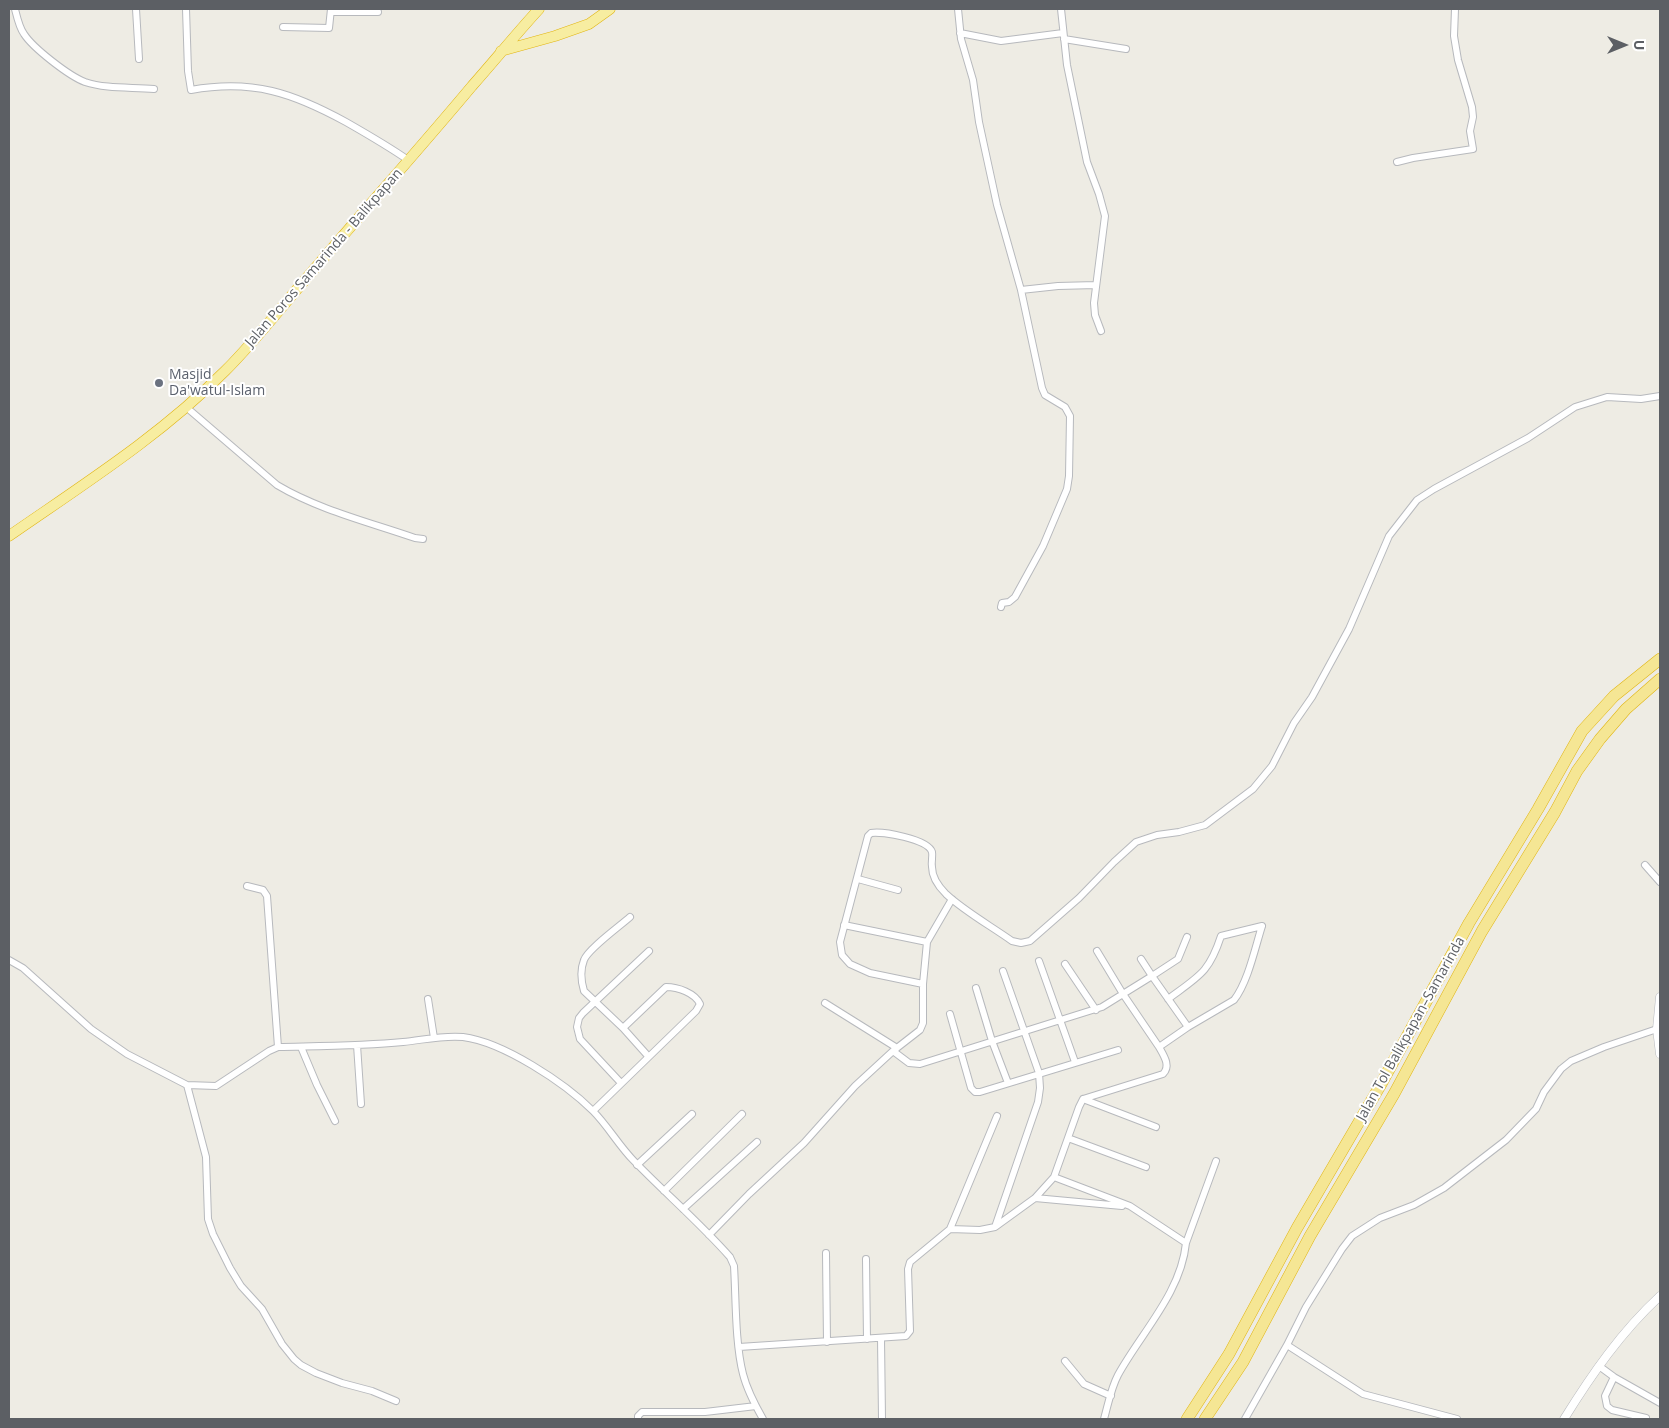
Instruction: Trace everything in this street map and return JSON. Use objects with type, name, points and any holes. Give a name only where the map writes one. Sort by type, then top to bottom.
[{"type":"highway","name":"Jalan Poros Samarinda - Balikpapan","points":[[9,536],[110,467],[170,422],[225,372],[539,9]]},
{"type":"highway","points":[[501,51],[589,24],[610,9]]},
{"type":"highway","name":"Jalan Tol Balikpapan–Samarinda","points":[[1187,1419],[1229,1354],[1297,1228],[1380,1086],[1469,923],[1538,809],[1582,731],[1614,696],[1660,659]]},
{"type":"highway","name":"Jalan Tol Balikpapan–Samarinda","points":[[1205,1419],[1242,1362],[1310,1236],[1394,1094],[1482,931],[1555,812],[1577,772],[1600,739],[1626,709],[1660,680]]},
{"type":"street","points":[[15,9],[23,34],[63,69],[83,81],[103,86],[154,89]]},
{"type":"street","points":[[136,9],[139,59]]},
{"type":"street","points":[[186,9],[188,71],[191,90],[228,86],[258,88],[286,94],[323,109],[376,138],[408,160]]},
{"type":"street","points":[[958,9],[960,33],[973,80],[979,122],[997,205],[1021,290],[1044,392],[1049,399],[1065,408],[1070,416],[1070,465],[1067,489],[1043,546],[1015,597],[1009,602],[1002,604],[1001,607]]},
{"type":"street","points":[[1061,9],[1068,72],[1086,162],[1104,208],[1105,216],[1094,303],[1095,315],[1101,331]]},
{"type":"street","points":[[1397,162],[1473,149],[1470,131],[1473,117],[1472,107],[1458,60],[1454,36],[1455,9]]},
{"type":"street","points":[[283,26],[330,28],[331,10],[378,12]]},
{"type":"street","points":[[960,33],[1001,41],[1064,36],[1126,49]]},
{"type":"street","points":[[1021,290],[1058,286],[1096,285]]},
{"type":"street","points":[[923,984],[870,974],[850,964],[842,955],[840,942],[844,925],[868,836],[871,833],[881,832],[917,841],[930,849],[935,879],[952,899],[1012,941],[1021,943],[1030,941],[1079,898],[1136,842],[1157,835],[1179,832],[1205,825],[1233,806],[1253,789],[1272,766],[1294,723],[1312,697],[1349,629],[1390,536],[1417,500],[1528,438],[1575,408],[1608,397],[1641,399],[1660,396]]},
{"type":"street","points":[[186,407],[276,485],[311,502],[422,539]]},
{"type":"street","points":[[1645,865],[1660,882]]},
{"type":"street","points":[[858,878],[898,890]]},
{"type":"street","points":[[247,886],[263,890],[267,896],[278,1047]]},
{"type":"street","points":[[709,1235],[748,1194],[804,1144],[855,1086],[920,1030],[923,1023],[923,984],[927,942],[952,899]]},
{"type":"street","points":[[630,917],[588,954],[584,959],[581,977],[584,991],[623,1028],[648,1056]]},
{"type":"street","points":[[844,925],[927,942]]},
{"type":"street","points":[[1159,1047],[1188,1027],[1234,1000],[1244,982],[1262,926],[1221,936],[1215,954],[1205,970],[1168,999]]},
{"type":"street","points":[[825,1003],[895,1050],[912,1065],[1096,1010],[1109,1004],[1178,959],[1187,937]]},
{"type":"street","points":[[621,1083],[580,1040],[578,1032],[579,1018],[582,1013],[649,951]]},
{"type":"street","points":[[950,1229],[980,1230],[995,1226],[1035,1198],[1054,1177],[1083,1099],[1163,1074],[1166,1071],[1167,1066],[1159,1047],[1097,951]]},
{"type":"street","points":[[1141,959],[1188,1027]]},
{"type":"street","points":[[9,960],[23,968],[90,1029],[127,1054],[187,1085],[216,1086],[268,1051],[278,1047],[357,1045],[454,1036],[465,1037],[509,1053],[565,1088],[593,1111],[638,1165],[730,1257],[734,1266],[742,1372],[763,1419]]},
{"type":"street","points":[[1040,961],[1075,1062]]},
{"type":"street","points":[[1065,964],[1096,1010]]},
{"type":"street","points":[[995,1226],[1038,1102],[1040,1088],[1039,1073],[1003,971]]},
{"type":"street","points":[[593,1111],[696,1011],[699,1007],[698,1000],[684,991],[666,987],[623,1028]]},
{"type":"street","points":[[976,988],[992,1041],[1008,1083]]},
{"type":"street","points":[[1660,997],[1657,1029],[1660,1054]]},
{"type":"street","points":[[428,998],[434,1038]]},
{"type":"street","points":[[950,1014],[972,1091],[980,1092],[1118,1050]]},
{"type":"street","points":[[1245,1419],[1306,1307],[1352,1236],[1380,1218],[1414,1205],[1444,1188],[1506,1140],[1536,1109],[1544,1092],[1561,1070],[1571,1061],[1604,1047],[1657,1029]]},
{"type":"street","points":[[357,1045],[361,1104]]},
{"type":"street","points":[[301,1047],[335,1122]]},
{"type":"street","points":[[187,1085],[206,1157],[208,1218],[213,1234],[241,1286],[262,1309],[282,1344],[301,1366],[342,1383],[372,1391],[396,1401]]},
{"type":"street","points":[[1083,1099],[1156,1126]]},
{"type":"street","points":[[638,1165],[692,1114]]},
{"type":"street","points":[[664,1190],[742,1114]]},
{"type":"street","points":[[739,1347],[904,1337],[908,1334],[910,1331],[908,1265],[950,1229],[997,1116]]},
{"type":"street","points":[[1068,1138],[1146,1167]]},
{"type":"street","points":[[683,1209],[757,1142]]},
{"type":"street","points":[[1104,1419],[1117,1378],[1170,1292],[1179,1272],[1185,1254],[1186,1243],[1216,1161]]},
{"type":"street","points":[[1054,1177],[1130,1206],[1186,1243]]},
{"type":"street","points":[[1035,1198],[1130,1206]]},
{"type":"street","points":[[826,1253],[827,1342]]},
{"type":"street","points":[[866,1259],[867,1339]]},
{"type":"street","points":[[1564,1419],[1584,1386],[1624,1333],[1660,1296]]},
{"type":"street","points":[[881,1338],[882,1419]]},
{"type":"street","points":[[1287,1345],[1363,1394],[1457,1419]]},
{"type":"street","points":[[1065,1361],[1084,1384],[1111,1396]]},
{"type":"street","points":[[1599,1366],[1614,1377],[1660,1403]]},
{"type":"street","points":[[1614,1377],[1604,1396],[1604,1402],[1607,1406],[1612,1410],[1646,1418]]},
{"type":"street","points":[[638,1419],[642,1412],[705,1412],[756,1406]]},
{"type":"place","name":"Masjid Da'watul-Islam","points":[[159,383]]}]
